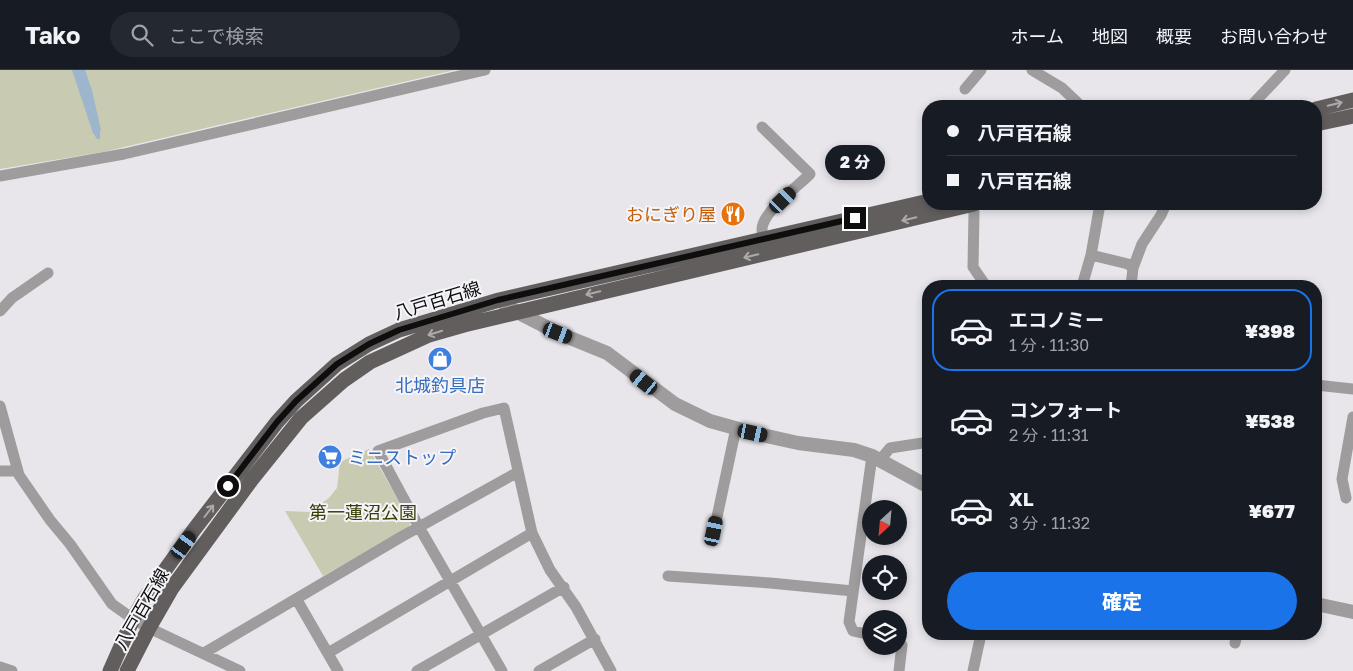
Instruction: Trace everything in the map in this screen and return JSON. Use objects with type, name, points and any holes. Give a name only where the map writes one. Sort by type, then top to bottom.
[{"type":"main road","points":[[1322,108],[1353,100]]},
{"type":"main road","points":[[1322,123],[1353,116]]},
{"type":"main road","name":"八戸百石線","points":[[110,671],[145,598],[277,422],[296,401],[337,364],[369,344],[399,330],[498,300],[922,203]]},
{"type":"main road","name":"八戸百石線","points":[[128,671],[149,628],[172,588],[252,479],[301,418],[337,386],[370,362],[428,335],[515,312],[948,210]]},
{"type":"street","points":[[0,176],[124,154],[485,70]]},
{"type":"street","points":[[965,89],[981,70]]},
{"type":"street","points":[[1032,70],[1062,88],[1075,100]]},
{"type":"street","points":[[1257,100],[1285,70]]},
{"type":"street","points":[[762,127],[810,174],[770,213],[761,231],[763,240]]},
{"type":"street","points":[[974,210],[973,267],[982,280]]},
{"type":"street","points":[[1084,280],[1091,255],[1099,210]]},
{"type":"street","points":[[1132,280],[1133,268],[1142,244],[1163,210]]},
{"type":"street","points":[[1091,255],[1128,264],[1133,268]]},
{"type":"street","points":[[0,311],[12,298],[48,274]]},
{"type":"street","points":[[498,300],[515,312],[558,333],[608,353],[675,404],[710,421],[798,443],[854,450],[876,458],[922,483]]},
{"type":"street","points":[[1322,386],[1353,389]]},
{"type":"street","points":[[0,406],[19,475],[112,604],[133,620],[240,671]]},
{"type":"street","points":[[502,671],[419,527],[378,451],[483,413],[504,408],[510,426],[532,533],[550,570],[564,587],[595,639],[611,671]]},
{"type":"street","points":[[1346,498],[1342,479],[1353,417]]},
{"type":"street","points":[[714,531],[736,428]]},
{"type":"street","points":[[862,633],[853,631],[849,622],[876,458],[890,448],[922,443]]},
{"type":"street","points":[[0,471],[18,471]]},
{"type":"street","points":[[204,653],[419,527],[518,472]]},
{"type":"street","points":[[328,652],[532,533]]},
{"type":"street","points":[[668,576],[853,591]]},
{"type":"street","points":[[417,671],[564,587]]},
{"type":"street","points":[[297,600],[338,671]]},
{"type":"street","points":[[1322,605],[1353,612]]},
{"type":"street","points":[[539,671],[595,639]]},
{"type":"street","points":[[973,671],[980,640]]},
{"type":"street","points":[[899,671],[901,655]]},
{"type":"street","points":[[0,667],[12,671]]},
{"type":"green space","points":[[0,70],[455,70],[103,152],[0,169]]},
{"type":"green space","name":"第一蓮沼公園","points":[[369,449],[411,522],[408,528],[323,576],[285,511],[309,512],[329,498],[337,488],[340,462]]},
{"type":"water","points":[[72,70],[85,70],[92,90],[101,130],[100,139],[97,139],[93,133]]},
{"type":"place","name":"おにぎり屋","points":[[733,214]]},
{"type":"place","name":"北城釣具店","points":[[440,359]]},
{"type":"place","name":"ミニストップ","points":[[330,457]]},
{"type":"route","points":[[228,486],[277,422],[296,401],[337,364],[369,344],[399,330],[498,300],[855,218]]}]
